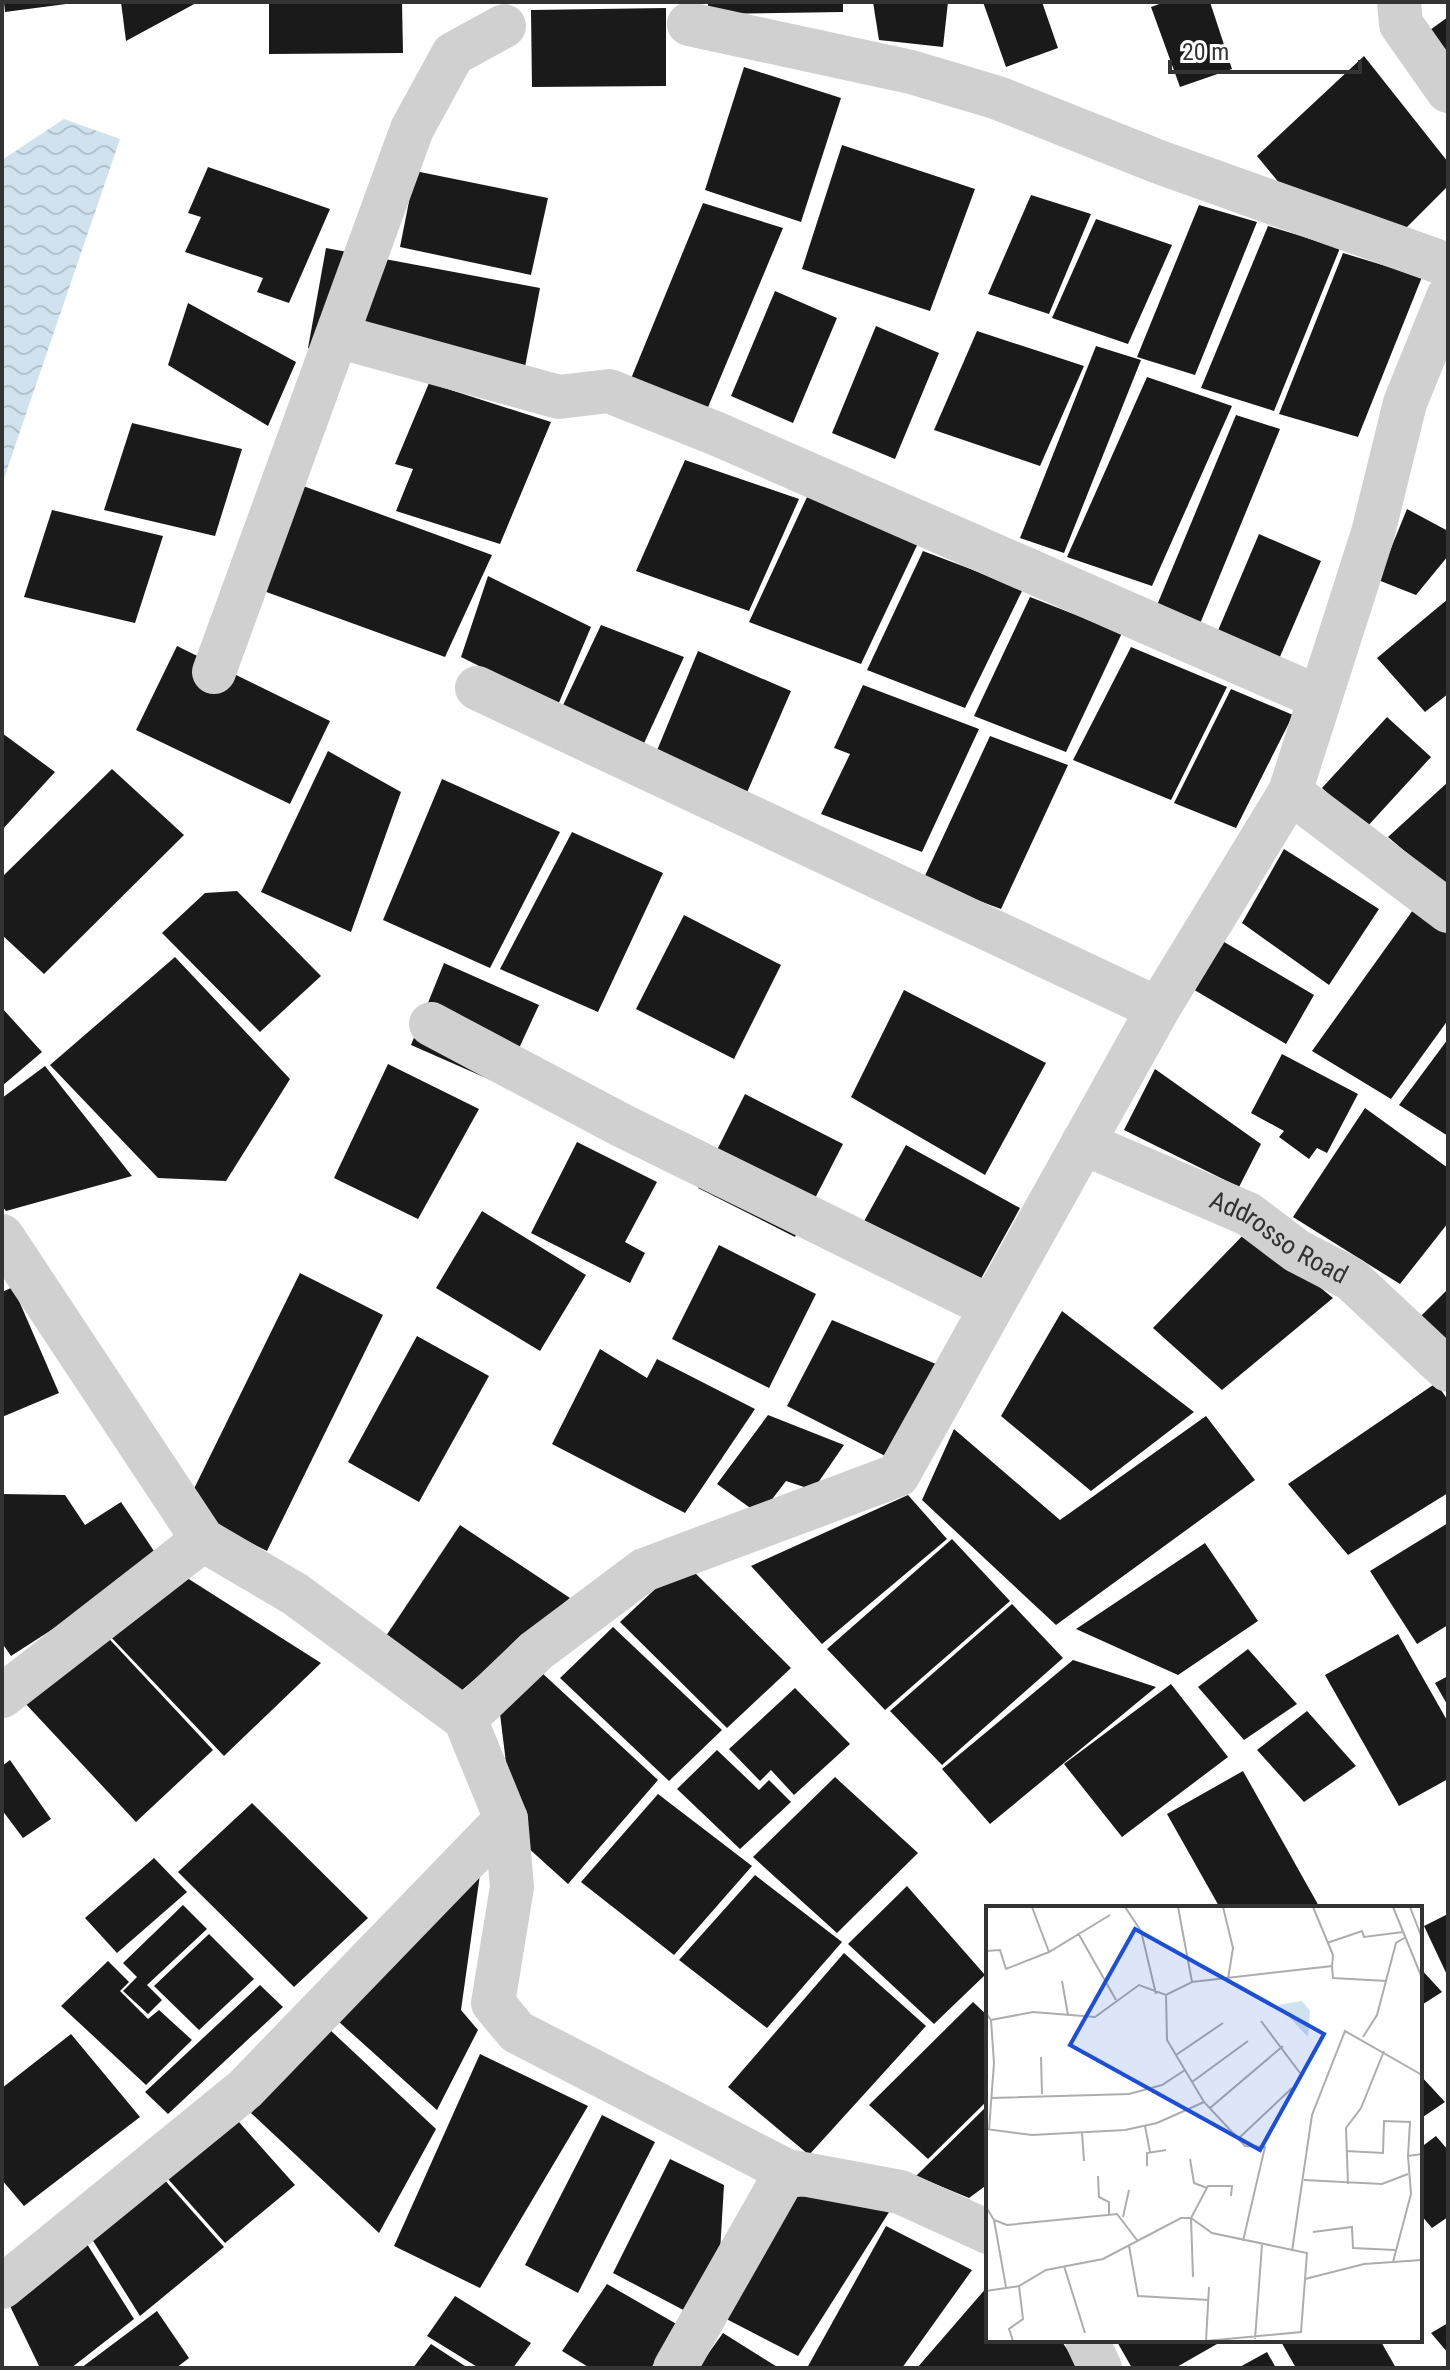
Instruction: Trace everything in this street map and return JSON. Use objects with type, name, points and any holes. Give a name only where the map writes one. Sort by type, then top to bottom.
[{"type":"street","points":[[1399,2],[1401,24],[1448,91]]},
{"type":"street","points":[[689,24],[911,72],[998,98],[1159,162],[1448,265]]},
{"type":"street","points":[[214,672],[412,129],[453,54],[504,26]]},
{"type":"street","points":[[465,1719],[536,1651],[644,1570],[898,1475],[1158,1009],[1290,792],[1373,533],[1405,403],[1448,297]]},
{"type":"street","points":[[337,336],[559,397],[609,391],[717,434],[1318,697]]},
{"type":"street","points":[[477,688],[1158,1009]]},
{"type":"street","points":[[1290,792],[1448,911]]},
{"type":"street","points":[[431,1024],[621,1125],[991,1307]]},
{"type":"street","name":"Addrosso Road","points":[[1083,1143],[1248,1214],[1297,1251],[1351,1279],[1448,1370]]},
{"type":"street","points":[[2,1236],[203,1540],[295,1594],[465,1719],[506,1819],[512,1887],[493,2003],[517,2032],[787,2171],[900,2192],[986,2231]]},
{"type":"street","points":[[2,1696],[203,1540]]},
{"type":"street","points":[[2,2287],[245,2089],[506,1819]]},
{"type":"street","points":[[675,2368],[787,2171]]},
{"type":"street","points":[[1088,2342],[1100,2368]]},
{"type":"water","points":[[64,119],[120,139],[2,484],[2,160]]},
{"type":"building","points":[[4,2],[66,2],[66,4],[5,12]]},
{"type":"building","points":[[121,2],[198,2],[126,41]]},
{"type":"building","points":[[269,2],[402,2],[403,53],[269,54]]},
{"type":"building","points":[[708,2],[843,2],[843,12],[708,14]]},
{"type":"building","points":[[873,2],[948,2],[943,47],[879,40]]},
{"type":"building","points":[[983,2],[1042,2],[1058,48],[1006,67]]},
{"type":"building","points":[[1165,2],[1210,2],[1232,69],[1180,87],[1151,7]]},
{"type":"building","points":[[666,8],[666,86],[532,87],[531,10]]},
{"type":"building","points":[[1448,17],[1448,70],[1423,35]]},
{"type":"building","points":[[1364,56],[1448,162],[1448,186],[1395,239],[1289,195],[1257,156]]},
{"type":"building","points":[[744,67],[841,98],[801,222],[705,190]]},
{"type":"building","points":[[842,145],[975,189],[930,311],[802,269]]},
{"type":"building","points":[[208,167],[330,209],[289,303],[257,292],[263,278],[185,252],[201,217],[188,213]]},
{"type":"building","points":[[415,171],[548,198],[531,275],[400,247]]},
{"type":"building","points":[[1031,195],[1091,214],[1049,314],[988,294]]},
{"type":"building","points":[[703,203],[783,228],[706,412],[628,386]]},
{"type":"building","points":[[1199,205],[1257,222],[1195,375],[1137,357]]},
{"type":"building","points":[[1096,219],[1172,245],[1128,344],[1052,318]]},
{"type":"building","points":[[1268,226],[1340,248],[1274,411],[1201,388]]},
{"type":"building","points":[[326,248],[540,288],[521,388],[308,348]]},
{"type":"building","points":[[1343,253],[1422,277],[1358,437],[1279,414]]},
{"type":"building","points":[[775,291],[837,318],[793,423],[731,396]]},
{"type":"building","points":[[188,303],[296,362],[268,426],[168,365]]},
{"type":"building","points":[[876,326],[939,353],[895,459],[832,433]]},
{"type":"building","points":[[977,331],[1084,366],[1040,466],[934,430]]},
{"type":"building","points":[[1096,346],[1141,360],[1064,553],[1020,538]]},
{"type":"building","points":[[1147,377],[1232,406],[1152,586],[1067,557]]},
{"type":"building","points":[[429,383],[551,422],[500,544],[396,511],[413,469],[395,464]]},
{"type":"building","points":[[1236,415],[1280,429],[1195,636],[1150,622]]},
{"type":"building","points":[[132,423],[242,449],[215,536],[104,510]]},
{"type":"building","points":[[685,460],[799,499],[749,611],[636,571]]},
{"type":"building","points":[[295,483],[492,555],[445,657],[247,585]]},
{"type":"building","points":[[807,497],[920,539],[861,664],[749,622]]},
{"type":"building","points":[[1407,509],[1448,531],[1448,556],[1416,595],[1378,580]]},
{"type":"building","points":[[52,510],[163,536],[135,623],[24,597]]},
{"type":"building","points":[[1259,534],[1321,561],[1276,666],[1214,640]]},
{"type":"building","points":[[923,551],[1023,589],[965,708],[867,670]]},
{"type":"building","points":[[488,576],[591,627],[558,705],[461,657]]},
{"type":"building","points":[[1030,597],[1122,633],[1066,752],[974,716]]},
{"type":"building","points":[[1448,599],[1448,694],[1425,712],[1377,658]]},
{"type":"building","points":[[601,625],[684,657],[639,754],[556,720]]},
{"type":"building","points":[[177,646],[330,721],[290,804],[136,730]]},
{"type":"building","points":[[1131,647],[1227,687],[1171,800],[1073,760]]},
{"type":"building","points":[[698,651],[791,691],[742,804],[651,765]]},
{"type":"building","points":[[863,685],[979,729],[922,852],[821,814],[850,754],[834,748]]},
{"type":"building","points":[[1231,689],[1293,715],[1236,828],[1174,803]]},
{"type":"building","points":[[1387,717],[1431,757],[1366,828],[1322,788]]},
{"type":"building","points":[[2,733],[55,772],[2,830]]},
{"type":"building","points":[[990,736],[1068,765],[1001,909],[923,880]]},
{"type":"building","points":[[328,751],[401,792],[351,932],[261,892]]},
{"type":"building","points":[[112,769],[184,835],[44,974],[2,935],[2,877]]},
{"type":"building","points":[[442,779],[560,832],[490,968],[383,920]]},
{"type":"building","points":[[1448,782],[1448,888],[1388,837]]},
{"type":"building","points":[[572,832],[663,873],[598,1012],[500,969]]},
{"type":"building","points":[[1284,849],[1379,909],[1329,985],[1242,923]]},
{"type":"building","points":[[237,891],[321,976],[260,1032],[162,933],[205,893]]},
{"type":"building","points":[[1413,910],[1448,932],[1448,1020],[1391,1099],[1312,1051]]},
{"type":"building","points":[[684,915],[781,965],[734,1059],[636,1009]]},
{"type":"building","points":[[1219,939],[1314,995],[1286,1044],[1191,988]]},
{"type":"building","points":[[175,957],[290,1079],[226,1181],[158,1178],[50,1065]]},
{"type":"building","points":[[444,963],[539,1005],[502,1085],[411,1045]]},
{"type":"building","points":[[904,990],[1046,1063],[985,1175],[851,1097]]},
{"type":"building","points":[[2,1008],[42,1052],[2,1086]]},
{"type":"building","points":[[1448,1039],[1448,1136],[1399,1105]]},
{"type":"building","points":[[1282,1054],[1358,1094],[1327,1153],[1317,1148],[1309,1159],[1279,1137],[1284,1131],[1251,1113]]},
{"type":"building","points":[[388,1064],[479,1109],[418,1219],[334,1178]]},
{"type":"building","points":[[45,1066],[132,1176],[6,1211],[2,1206],[2,1098]]},
{"type":"building","points":[[1155,1069],[1261,1144],[1239,1187],[1124,1130]]},
{"type":"building","points":[[745,1094],[843,1144],[795,1237],[698,1188]]},
{"type":"building","points":[[1365,1108],[1448,1168],[1448,1223],[1400,1284],[1293,1217]]},
{"type":"building","points":[[577,1142],[657,1182],[625,1242],[645,1253],[630,1283],[531,1233]]},
{"type":"building","points":[[906,1145],[1020,1208],[972,1295],[857,1234]]},
{"type":"building","points":[[482,1211],[586,1275],[540,1351],[436,1288]]},
{"type":"building","points":[[1249,1229],[1333,1298],[1222,1390],[1153,1328]]},
{"type":"building","points":[[719,1245],[816,1294],[769,1388],[672,1339]]},
{"type":"building","points":[[300,1273],[383,1315],[267,1551],[184,1509]]},
{"type":"building","points":[[13,1287],[59,1393],[2,1417],[2,1292]]},
{"type":"building","points":[[1448,1289],[1448,1349],[1416,1321]]},
{"type":"building","points":[[1062,1311],[1194,1412],[1091,1491],[1001,1416]]},
{"type":"building","points":[[832,1320],[943,1367],[895,1461],[787,1406]]},
{"type":"building","points":[[417,1336],[489,1376],[419,1502],[348,1462]]},
{"type":"building","points":[[600,1349],[647,1378],[657,1359],[755,1409],[685,1513],[552,1444]]},
{"type":"building","points":[[1436,1383],[1448,1400],[1448,1493],[1348,1555],[1288,1484]]},
{"type":"building","points":[[768,1415],[844,1445],[813,1490],[786,1481],[760,1515],[717,1484]]},
{"type":"building","points":[[1206,1416],[1255,1480],[1056,1625],[922,1500],[954,1429],[1060,1520]]},
{"type":"building","points":[[2,1494],[65,1495],[85,1525],[121,1502],[160,1560],[11,1656],[2,1643]]},
{"type":"building","points":[[908,1495],[947,1539],[822,1644],[751,1566]]},
{"type":"building","points":[[1448,1523],[1448,1625],[1417,1644],[1370,1571]]},
{"type":"building","points":[[460,1525],[570,1598],[461,1691],[386,1636]]},
{"type":"building","points":[[952,1539],[1010,1601],[885,1710],[827,1649]]},
{"type":"building","points":[[1205,1543],[1258,1621],[1178,1675],[1076,1629]]},
{"type":"building","points":[[684,1562],[791,1668],[727,1728],[620,1622]]},
{"type":"building","points":[[173,1569],[321,1663],[224,1756],[107,1633]]},
{"type":"building","points":[[1012,1604],[1063,1658],[942,1765],[890,1711]]},
{"type":"building","points":[[613,1627],[722,1730],[669,1781],[560,1678]]},
{"type":"building","points":[[99,1628],[213,1750],[136,1822],[23,1701]]},
{"type":"building","points":[[1398,1634],[1448,1722],[1448,1779],[1399,1806],[1325,1675]]},
{"type":"building","points":[[1248,1649],[1297,1704],[1244,1740],[1198,1687]]},
{"type":"building","points":[[1073,1660],[1156,1687],[990,1824],[942,1769]]},
{"type":"building","points":[[541,1672],[658,1780],[568,1884],[515,1836],[500,1714]]},
{"type":"building","points":[[1448,1676],[1448,1706],[1435,1683]]},
{"type":"building","points":[[1171,1684],[1228,1757],[1122,1837],[1064,1764]]},
{"type":"building","points":[[795,1688],[850,1744],[794,1795],[771,1770],[760,1781],[729,1749]]},
{"type":"building","points":[[1307,1711],[1356,1766],[1304,1802],[1257,1750]]},
{"type":"building","points":[[717,1750],[759,1790],[769,1780],[791,1802],[740,1849],[677,1789]]},
{"type":"building","points":[[10,1760],[51,1819],[23,1838],[2,1810],[2,1766]]},
{"type":"building","points":[[1243,1771],[1319,1906],[1219,1906],[1167,1814]]},
{"type":"building","points":[[835,1777],[918,1853],[837,1933],[753,1857]]},
{"type":"building","points":[[658,1794],[752,1866],[674,1955],[581,1882]]},
{"type":"building","points":[[252,1803],[368,1918],[294,1987],[178,1872]]},
{"type":"building","points":[[483,1853],[461,2010],[478,2030],[437,2110],[328,2012]]},
{"type":"building","points":[[154,1858],[187,1892],[117,1953],[85,1918]]},
{"type":"building","points":[[755,1875],[842,1942],[767,2028],[679,1960]]},
{"type":"building","points":[[907,1886],[985,1975],[934,2024],[848,1944]]},
{"type":"building","points":[[183,1905],[207,1929],[147,1985],[162,2000],[148,2014],[123,1991],[137,1977],[123,1963]]},
{"type":"building","points":[[1448,1914],[1448,1977],[1424,1926]]},
{"type":"building","points":[[209,1934],[254,1979],[199,2030],[154,1986]]},
{"type":"building","points":[[844,1953],[926,2026],[809,2155],[728,2087]]},
{"type":"building","points":[[108,1961],[129,1982],[120,1991],[148,2019],[159,2010],[192,2040],[146,2085],[61,2006]]},
{"type":"building","points":[[1422,1970],[1442,1992],[1422,2005]]},
{"type":"building","points":[[260,1985],[283,2007],[168,2114],[145,2092]]},
{"type":"building","points":[[973,2002],[986,2014],[986,2102],[928,2159],[869,2105]]},
{"type":"building","points":[[328,2028],[436,2129],[379,2233],[251,2113]]},
{"type":"building","points":[[71,2034],[140,2117],[24,2206],[2,2180],[2,2088]]},
{"type":"building","points":[[480,2054],[588,2106],[480,2288],[394,2246]]},
{"type":"building","points":[[1422,2077],[1445,2102],[1422,2118]]},
{"type":"building","points":[[986,2107],[986,2185],[969,2198],[916,2176]]},
{"type":"building","points":[[231,2113],[295,2185],[225,2243],[161,2171]]},
{"type":"building","points":[[602,2115],[655,2142],[578,2293],[525,2265]]},
{"type":"building","points":[[1436,2136],[1448,2150],[1448,2217],[1432,2228],[1422,2216],[1422,2146]]},
{"type":"building","points":[[670,2159],[724,2185],[720,2252],[691,2314],[613,2273]]},
{"type":"building","points":[[162,2177],[224,2247],[140,2316],[90,2236]]},
{"type":"building","points":[[845,2194],[891,2209],[798,2356],[711,2311],[776,2198]]},
{"type":"building","points":[[886,2226],[972,2270],[902,2368],[807,2368]]},
{"type":"building","points":[[87,2244],[134,2319],[71,2368],[40,2368],[9,2304]]},
{"type":"building","points":[[607,2284],[680,2326],[651,2368],[590,2368],[562,2351]]},
{"type":"building","points":[[986,2288],[986,2342],[1062,2342],[1078,2366],[917,2368]]},
{"type":"building","points":[[455,2296],[531,2343],[513,2368],[479,2368],[427,2336]]},
{"type":"building","points":[[157,2311],[189,2358],[176,2368],[81,2368]]},
{"type":"building","points":[[1448,2323],[1448,2353],[1431,2333]]},
{"type":"building","points":[[723,2333],[779,2368],[698,2368]]},
{"type":"building","points":[[1117,2342],[1220,2342],[1175,2368],[1132,2368]]},
{"type":"building","points":[[1281,2342],[1381,2342],[1396,2368],[1296,2368]]},
{"type":"building","points":[[431,2344],[468,2368],[413,2368]]},
{"type":"building","points":[[1267,2352],[1276,2368],[1238,2368]]}]
